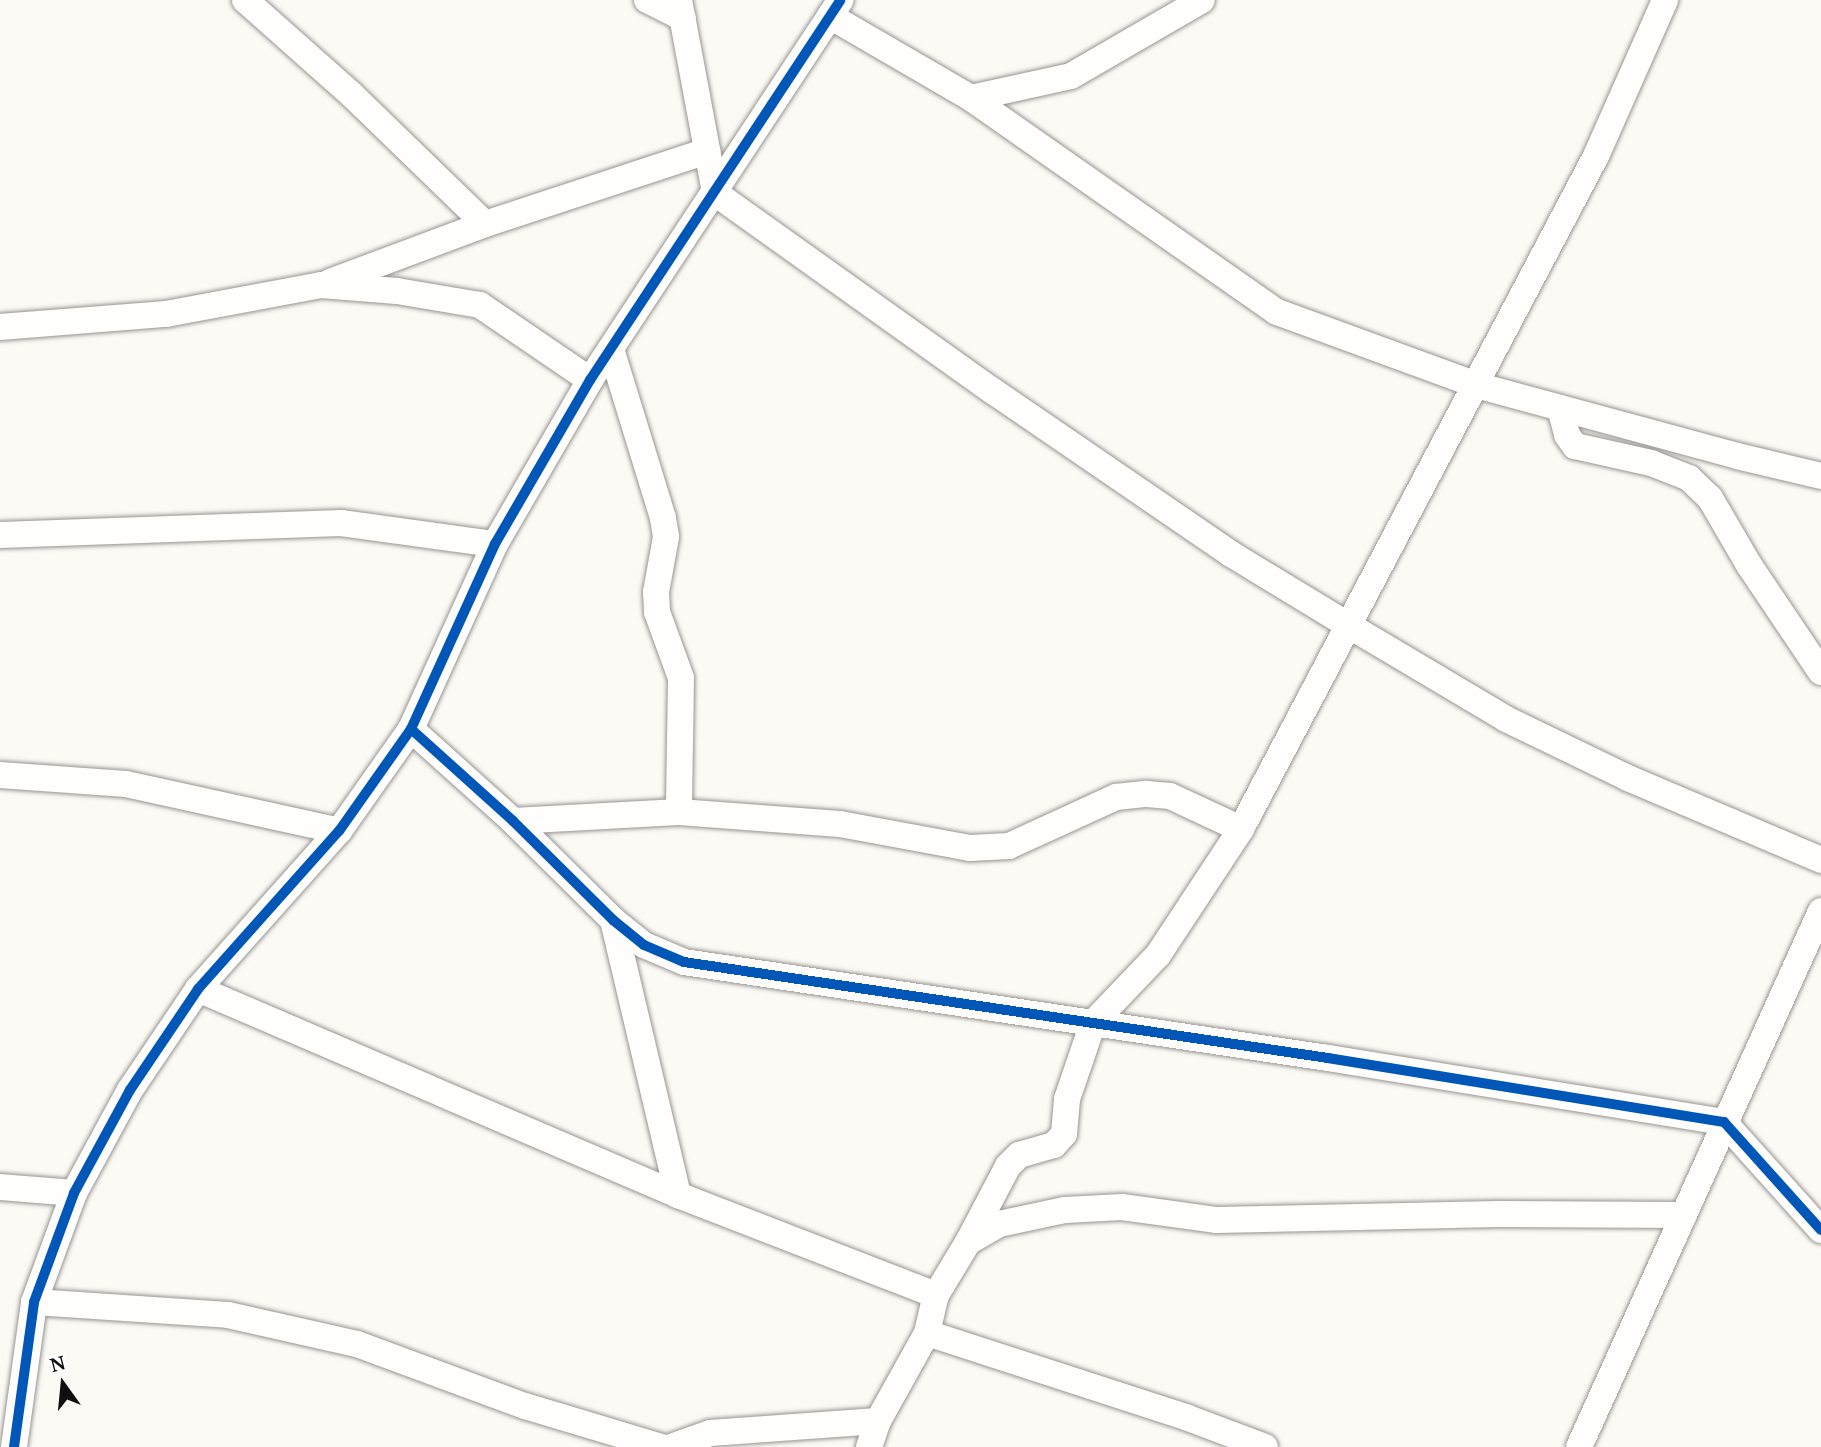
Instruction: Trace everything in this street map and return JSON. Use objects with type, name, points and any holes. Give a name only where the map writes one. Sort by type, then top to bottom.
[{"type":"street","points":[[245,0],[352,95],[485,225]]},
{"type":"street","points":[[647,0],[681,9],[715,193],[993,391],[1209,539],[1348,625],[1506,719],[1628,778],[1821,860]]},
{"type":"street","points":[[869,1447],[878,1421],[927,1333],[936,1295],[968,1242],[1008,1166],[1019,1155],[1054,1146],[1063,1134],[1067,1099],[1093,1023],[1158,955],[1241,828],[1596,156],[1665,0]]},
{"type":"street","points":[[971,97],[1071,76],[1183,4]]},
{"type":"street","points":[[14,1447],[10,1409],[34,1302],[74,1193],[130,1090],[198,989],[339,831],[411,729],[495,544],[590,380],[836,8],[971,97],[1277,312],[1476,384],[1737,456],[1821,476]]},
{"type":"street","points":[[0,327],[57,325],[166,314],[321,285],[485,225],[707,151]]},
{"type":"street","points":[[321,285],[397,291],[480,305],[590,380]]},
{"type":"street","points":[[611,349],[663,519],[666,537],[656,592],[657,612],[681,678],[679,812]]},
{"type":"street","points":[[1560,408],[1567,435],[1575,446],[1651,463],[1689,478],[1710,498],[1749,565],[1821,672]]},
{"type":"street","points":[[0,535],[341,523],[495,544]]},
{"type":"street","points":[[411,729],[513,821],[613,920],[644,945],[684,962],[1724,1122],[1821,1230]]},
{"type":"street","points":[[0,775],[126,784],[339,831]]},
{"type":"street","points":[[513,821],[679,812],[840,824],[970,848],[1009,846],[1116,797],[1147,794],[1170,796],[1241,828]]},
{"type":"street","points":[[1579,1447],[1821,911]]},
{"type":"street","points":[[613,920],[678,1195]]},
{"type":"street","points":[[198,989],[678,1195],[936,1295]]},
{"type":"street","points":[[0,1186],[74,1193]]},
{"type":"street","points":[[968,1242],[999,1224],[1023,1218],[1065,1210],[1122,1206],[1217,1220],[1684,1215]]},
{"type":"street","points":[[34,1302],[228,1315],[357,1344],[525,1406],[662,1447]]},
{"type":"street","points":[[927,1333],[1188,1418],[1265,1447]]},
{"type":"street","points":[[671,1447],[710,1433],[878,1421]]},
{"type":"cycle path","points":[[14,1447],[34,1302],[74,1193],[130,1090],[198,989],[339,831],[411,729],[495,544],[590,380],[841,0]]},
{"type":"cycle path","points":[[411,729],[513,821],[613,920],[644,945],[684,962],[1328,1058],[1724,1122],[1821,1230]]}]
